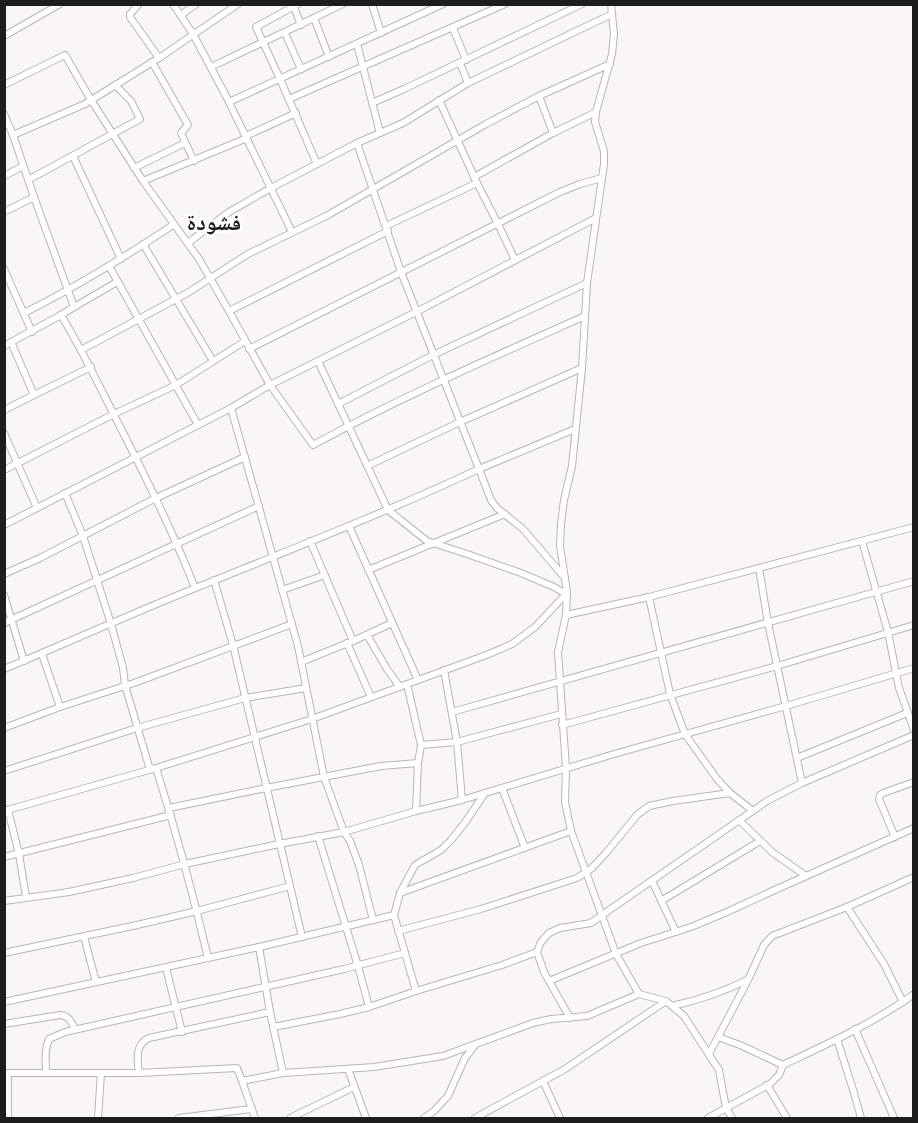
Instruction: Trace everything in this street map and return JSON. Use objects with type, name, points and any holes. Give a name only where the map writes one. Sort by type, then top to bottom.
[{"type":"street","points":[[139,4],[130,17],[156,60],[188,125],[181,133],[194,161]]},
{"type":"street","points":[[173,4],[194,34],[292,232]]},
{"type":"street","points":[[181,15],[196,4]]},
{"type":"street","points":[[13,135],[80,107],[156,60],[238,4]]},
{"type":"street","points":[[324,4],[327,12]]},
{"type":"street","points":[[211,67],[343,4]]},
{"type":"street","points":[[372,4],[381,33]]},
{"type":"street","points":[[229,102],[443,4]]},
{"type":"street","points":[[289,99],[506,4]]},
{"type":"street","points":[[372,103],[582,4]]},
{"type":"street","points":[[611,4],[614,34],[612,54],[595,122],[604,151],[602,178],[587,283],[582,368],[572,466],[561,524],[560,546],[565,578],[566,615],[558,652],[566,768],[565,802],[571,831],[616,954],[639,994]]},
{"type":"street","points":[[4,36],[57,5]]},
{"type":"street","points":[[301,25],[296,6],[256,27],[317,164]]},
{"type":"street","points":[[188,243],[229,212],[271,188],[357,143],[403,123],[468,83],[612,14]]},
{"type":"street","points":[[314,18],[329,57]]},
{"type":"street","points":[[453,28],[468,83]]},
{"type":"street","points":[[285,33],[301,69]]},
{"type":"street","points":[[357,44],[380,133]]},
{"type":"street","points":[[4,85],[65,55],[143,182],[188,243],[210,278],[270,386],[313,445],[443,379],[585,316]]},
{"type":"street","points":[[81,350],[176,299],[248,254],[328,215],[539,96],[610,64]]},
{"type":"street","points":[[28,180],[140,118],[131,101],[114,86]]},
{"type":"street","points":[[539,96],[553,133]]},
{"type":"street","points":[[439,100],[514,261]]},
{"type":"street","points":[[230,311],[387,229],[553,133],[596,112]]},
{"type":"street","points":[[143,182],[194,161],[296,113]]},
{"type":"street","points":[[4,114],[74,307]]},
{"type":"street","points":[[134,168],[185,142]]},
{"type":"street","points":[[357,143],[400,272],[491,500],[497,508],[523,529],[565,578]]},
{"type":"street","points":[[73,156],[121,259]]},
{"type":"street","points":[[4,176],[23,166]]},
{"type":"street","points":[[249,349],[569,188],[602,178]]},
{"type":"street","points":[[4,212],[34,197]]},
{"type":"street","points":[[4,525],[596,218]]},
{"type":"street","points":[[24,313],[121,259],[173,225]]},
{"type":"street","points":[[143,244],[213,361]]},
{"type":"street","points":[[109,266],[198,425]]},
{"type":"street","points":[[4,269],[32,332]]},
{"type":"street","points":[[4,346],[117,282]]},
{"type":"street","points":[[338,404],[433,355],[587,283]]},
{"type":"street","points":[[4,290],[12,286]]},
{"type":"street","points":[[61,315],[136,457],[177,543],[195,588]]},
{"type":"street","points":[[4,471],[176,385],[245,341]]},
{"type":"street","points":[[11,342],[34,395]]},
{"type":"street","points":[[318,361],[388,510],[419,536],[433,544],[521,573],[566,593]]},
{"type":"street","points":[[4,411],[91,368]]},
{"type":"street","points":[[367,466],[582,368]]},
{"type":"street","points":[[231,408],[292,624],[324,777],[359,865],[373,920]]},
{"type":"street","points":[[4,669],[214,580],[388,510],[575,429]]},
{"type":"street","points":[[4,433],[37,508]]},
{"type":"street","points":[[4,574],[156,498],[245,457]]},
{"type":"street","points":[[65,493],[83,536],[111,624],[137,728],[169,808],[197,911],[207,958]]},
{"type":"street","points":[[4,623],[259,506]]},
{"type":"street","points":[[368,570],[505,514]]},
{"type":"street","points":[[349,526],[418,680]]},
{"type":"street","points":[[566,615],[649,597],[914,527]]},
{"type":"street","points":[[310,541],[371,697]]},
{"type":"street","points":[[861,541],[888,632],[895,673],[914,730]]},
{"type":"street","points":[[759,568],[768,623],[802,783]]},
{"type":"street","points":[[282,590],[324,575]]},
{"type":"street","points":[[214,580],[233,645],[302,936]]},
{"type":"street","points":[[452,712],[914,581]]},
{"type":"street","points":[[26,897],[19,854],[6,810],[153,769],[312,719],[489,654],[512,644],[535,627],[566,593]]},
{"type":"street","points":[[4,595],[24,661]]},
{"type":"street","points":[[649,597],[670,694],[685,734],[717,779],[730,793],[753,811]]},
{"type":"street","points":[[301,662],[392,622]]},
{"type":"street","points":[[4,728],[292,624]]},
{"type":"street","points":[[562,725],[777,666],[914,625]]},
{"type":"street","points":[[367,634],[400,687]]},
{"type":"street","points":[[42,654],[60,707]]},
{"type":"street","points":[[4,901],[69,892],[185,864],[344,832],[462,800],[914,668]]},
{"type":"street","points":[[444,670],[457,742],[462,800]]},
{"type":"street","points":[[407,684],[421,745],[416,811]]},
{"type":"street","points":[[4,771],[137,728],[245,698],[306,688]]},
{"type":"street","points":[[797,758],[907,713]]},
{"type":"street","points":[[421,745],[457,742],[561,714]]},
{"type":"street","points":[[570,1018],[539,961],[537,952],[540,942],[549,933],[560,928],[591,923],[767,801],[802,783],[914,735]]},
{"type":"street","points":[[169,808],[381,766],[418,763]]},
{"type":"street","points":[[895,837],[879,799],[880,795],[913,783]]},
{"type":"street","points":[[502,788],[525,848]]},
{"type":"street","points":[[416,991],[394,915],[400,893],[415,865],[441,850],[452,840],[485,793]]},
{"type":"street","points":[[398,931],[482,909],[577,878],[606,853],[637,815],[649,806],[730,793]]},
{"type":"street","points":[[4,857],[171,815]]},
{"type":"street","points":[[739,820],[772,852],[806,876]]},
{"type":"street","points":[[549,981],[648,940],[692,927],[914,828]]},
{"type":"street","points":[[400,893],[571,831]]},
{"type":"street","points":[[318,836],[369,1006]]},
{"type":"street","points":[[661,901],[760,841]]},
{"type":"street","points":[[709,1054],[764,945],[772,936],[847,907],[914,877]]},
{"type":"street","points":[[652,881],[676,932]]},
{"type":"street","points":[[4,953],[197,911],[290,886]]},
{"type":"street","points":[[847,907],[884,964],[903,1002]]},
{"type":"street","points":[[4,1002],[166,968],[394,915]]},
{"type":"street","points":[[84,937],[96,982]]},
{"type":"street","points":[[259,947],[283,1073]]},
{"type":"street","points":[[273,1027],[369,1006],[537,952]]},
{"type":"street","points":[[46,1073],[45,1053],[49,1039],[75,1029],[358,966],[405,953]]},
{"type":"street","points":[[166,968],[182,1032]]},
{"type":"street","points":[[672,1006],[720,993],[748,980]]},
{"type":"street","points":[[242,1081],[283,1073],[374,1067],[443,1056],[533,1023],[587,1016],[639,994],[666,1001],[684,1016],[718,1070],[726,1108],[732,1119]]},
{"type":"street","points":[[708,1119],[776,1079],[783,1065],[837,1039],[914,994]]},
{"type":"street","points":[[475,1119],[574,1063],[666,1001]]},
{"type":"street","points":[[139,1073],[137,1058],[140,1045],[149,1038],[270,1012]]},
{"type":"street","points":[[4,1024],[66,1016],[75,1029]]},
{"type":"street","points":[[855,1029],[894,1119]]},
{"type":"street","points":[[718,1037],[783,1065]]},
{"type":"street","points":[[837,1039],[861,1119]]},
{"type":"street","points":[[424,1119],[448,1096],[465,1058],[476,1044]]},
{"type":"street","points":[[8,1119],[6,1073],[139,1073],[237,1068],[255,1119]]},
{"type":"street","points":[[348,1069],[366,1119]]},
{"type":"street","points":[[98,1119],[101,1073]]},
{"type":"street","points":[[543,1081],[560,1119]]},
{"type":"street","points":[[767,1085],[787,1119]]},
{"type":"street","points":[[290,1119],[354,1087]]},
{"type":"street","points":[[179,1119],[251,1109]]},
{"type":"district","name":"فشودة","points":[[214,222]]}]
